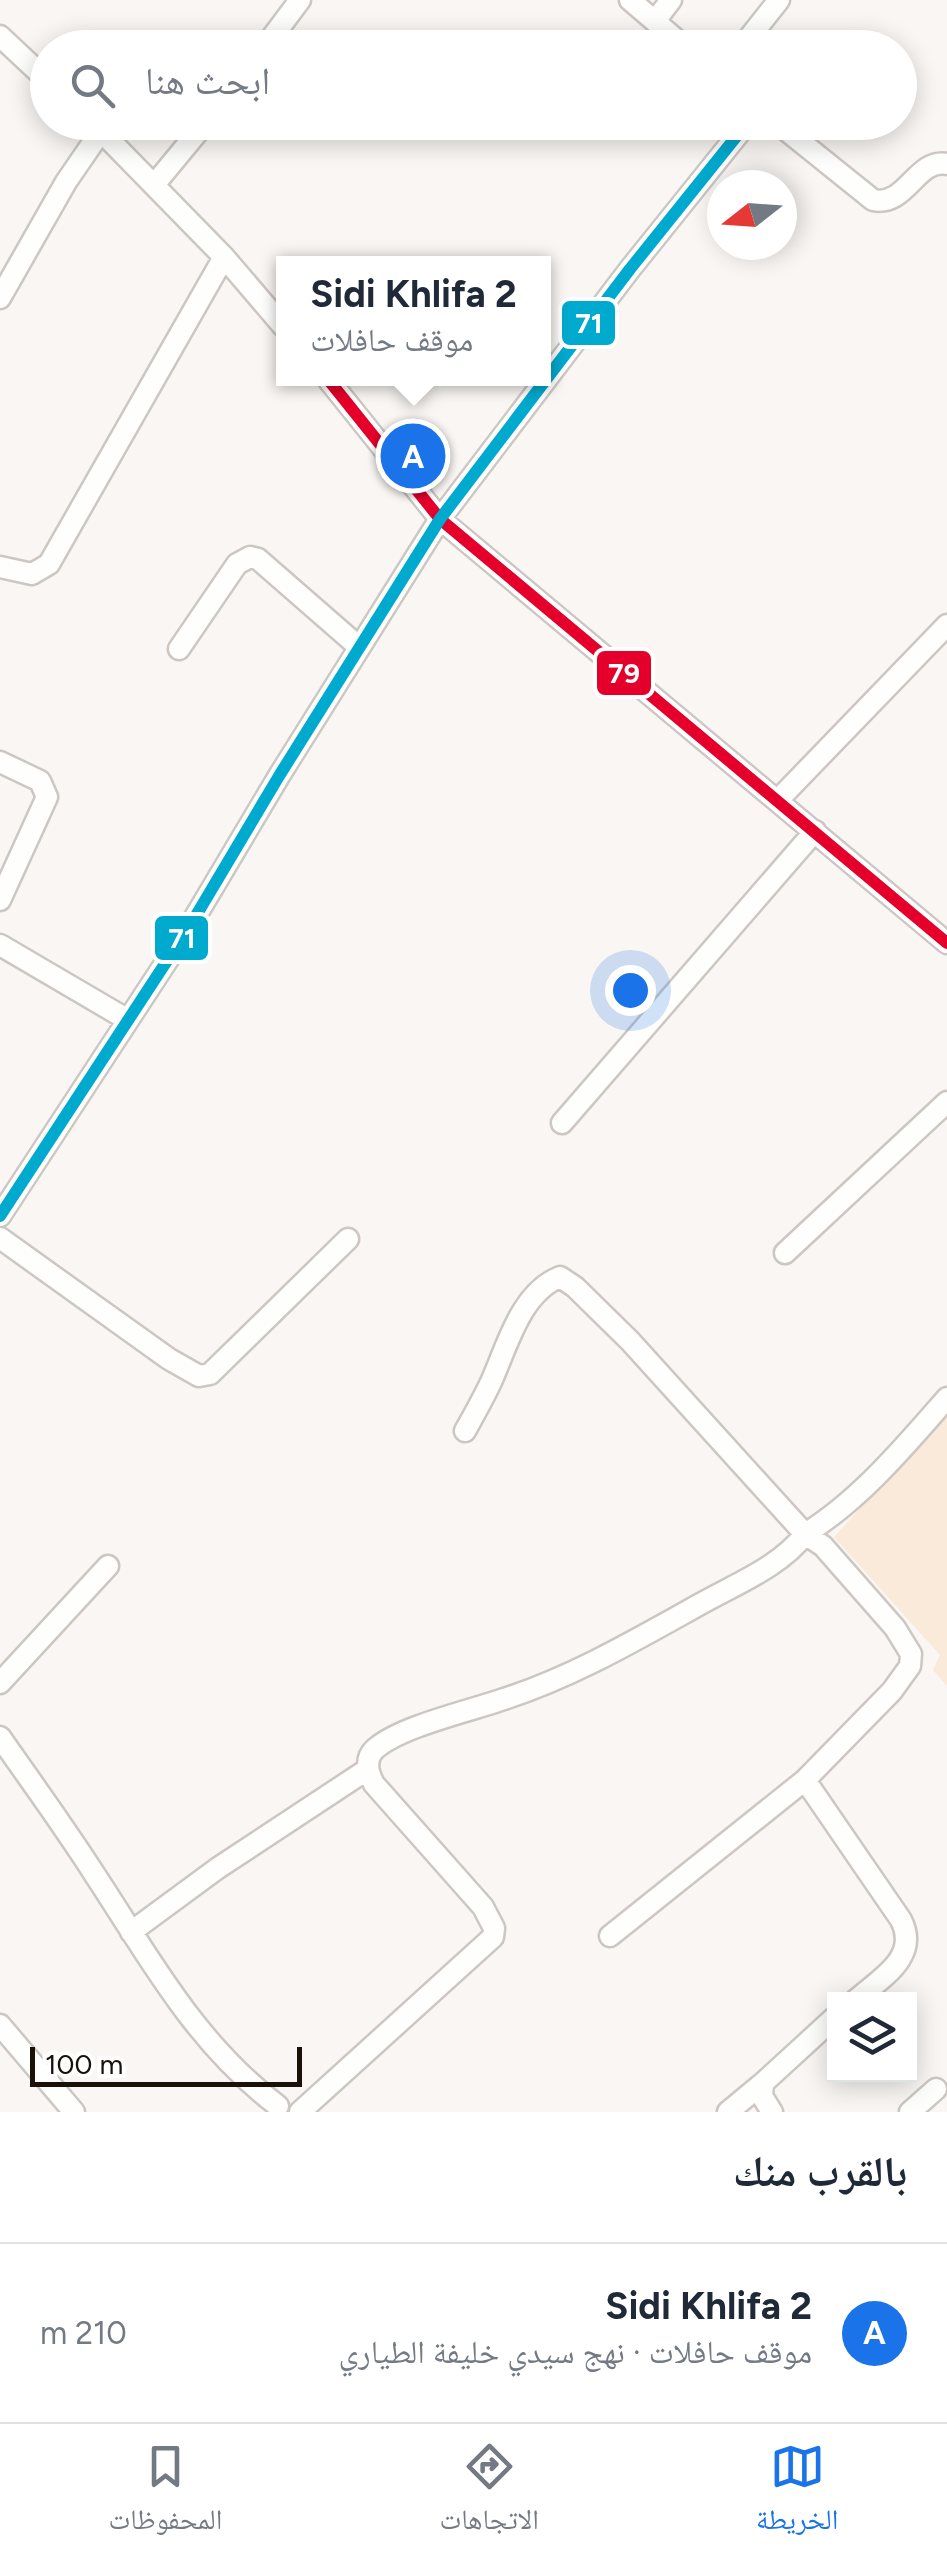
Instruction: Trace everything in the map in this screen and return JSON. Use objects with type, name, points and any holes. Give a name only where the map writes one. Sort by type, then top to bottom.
[{"type":"street","points":[[278,30],[300,0]]},
{"type":"street","points":[[630,0],[665,30]]},
{"type":"street","points":[[656,22],[671,0]]},
{"type":"street","points":[[756,30],[779,0]]},
{"type":"street","points":[[0,36],[30,64]]},
{"type":"street","points":[[0,298],[89,140]]},
{"type":"street","points":[[109,140],[224,257],[276,318]]},
{"type":"street","points":[[154,185],[191,140]]},
{"type":"street","points":[[551,373],[734,140]]},
{"type":"street","points":[[798,140],[873,200],[886,202],[901,195],[930,166],[937,162],[947,164]]},
{"type":"street","points":[[0,567],[32,574],[49,564],[224,257]]},
{"type":"street","points":[[333,386],[440,518],[947,943]]},
{"type":"street","points":[[0,1216],[191,924],[440,518],[541,386]]},
{"type":"street","points":[[178,649],[237,564],[250,557],[258,559],[359,648]]},
{"type":"street","points":[[778,800],[947,624]]},
{"type":"street","points":[[0,762],[40,781],[47,797],[0,900]]},
{"type":"street","points":[[562,1123],[815,831]]},
{"type":"street","points":[[0,945],[128,1020]]},
{"type":"street","points":[[784,1254],[947,1102]]},
{"type":"street","points":[[0,1238],[169,1359],[199,1376],[210,1374],[348,1239]]},
{"type":"street","points":[[465,1432],[518,1320],[551,1281],[560,1278],[575,1287],[630,1341],[805,1534],[823,1546],[895,1628],[911,1654],[903,1678],[805,1780],[610,1936]]},
{"type":"street","points":[[0,1737],[203,2035],[243,2080],[284,2111],[493,1938],[494,1928],[484,1907],[374,1784],[368,1758],[385,1743],[427,1724],[578,1670],[758,1573],[830,1519],[947,1398]]},
{"type":"street","points":[[0,1684],[108,1566]]},
{"type":"street","points":[[131,1932],[218,1868],[368,1769]]},
{"type":"street","points":[[805,1780],[901,1920],[907,1935],[907,1947],[896,1966],[865,1992]]},
{"type":"street","points":[[728,2112],[827,2024]]},
{"type":"street","points":[[0,2025],[74,2112]]},
{"type":"street","points":[[763,2083],[762,2096],[772,2112]]},
{"type":"street","points":[[910,2112],[936,2088]]},
{"type":"shaded area","points":[[947,1414],[947,1686],[933,1670],[940,1655],[834,1537]]},
{"type":"transit line","name":"71","points":[[551,373],[734,140]]},
{"type":"transit line","name":"79","points":[[333,386],[440,519],[947,943]]},
{"type":"transit line","name":"71","points":[[0,1216],[191,924],[440,519],[541,386]]},
{"type":"place","name":"Sidi Khlifa 2","points":[[413,456]]}]
